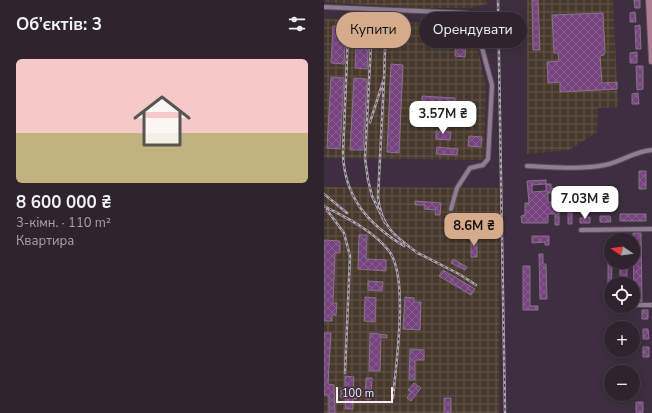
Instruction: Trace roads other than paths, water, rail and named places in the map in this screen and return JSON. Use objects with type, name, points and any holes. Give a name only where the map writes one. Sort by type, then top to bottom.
[{"type":"street","points":[[649,0],[652,61]]},
{"type":"street","points":[[324,7],[466,13],[474,18],[492,85],[488,160],[483,165],[470,168],[457,188],[451,209]]},
{"type":"street","points":[[527,166],[580,168],[617,162],[642,152],[652,150]]},
{"type":"street","points":[[581,230],[652,229]]},
{"type":"street","points":[[640,305],[652,305]]},
{"type":"railway","points":[[498,0],[505,413]]},
{"type":"railway","points":[[347,48],[343,153],[344,169],[348,183],[353,196],[369,219],[404,246]]},
{"type":"railway","points":[[371,48],[365,158],[372,196],[385,223]]},
{"type":"railway","points":[[370,122],[384,79],[385,48]]},
{"type":"railway","points":[[384,79],[378,197],[382,216],[386,224],[403,242],[419,254]]},
{"type":"railway","points":[[324,194],[347,213]]},
{"type":"railway","points":[[324,206],[359,225],[375,237],[389,251],[395,263],[400,300],[400,322],[393,398]]},
{"type":"railway","points":[[327,210],[344,233],[350,256],[345,373]]},
{"type":"railway","points":[[416,252],[459,274],[476,285]]}]
